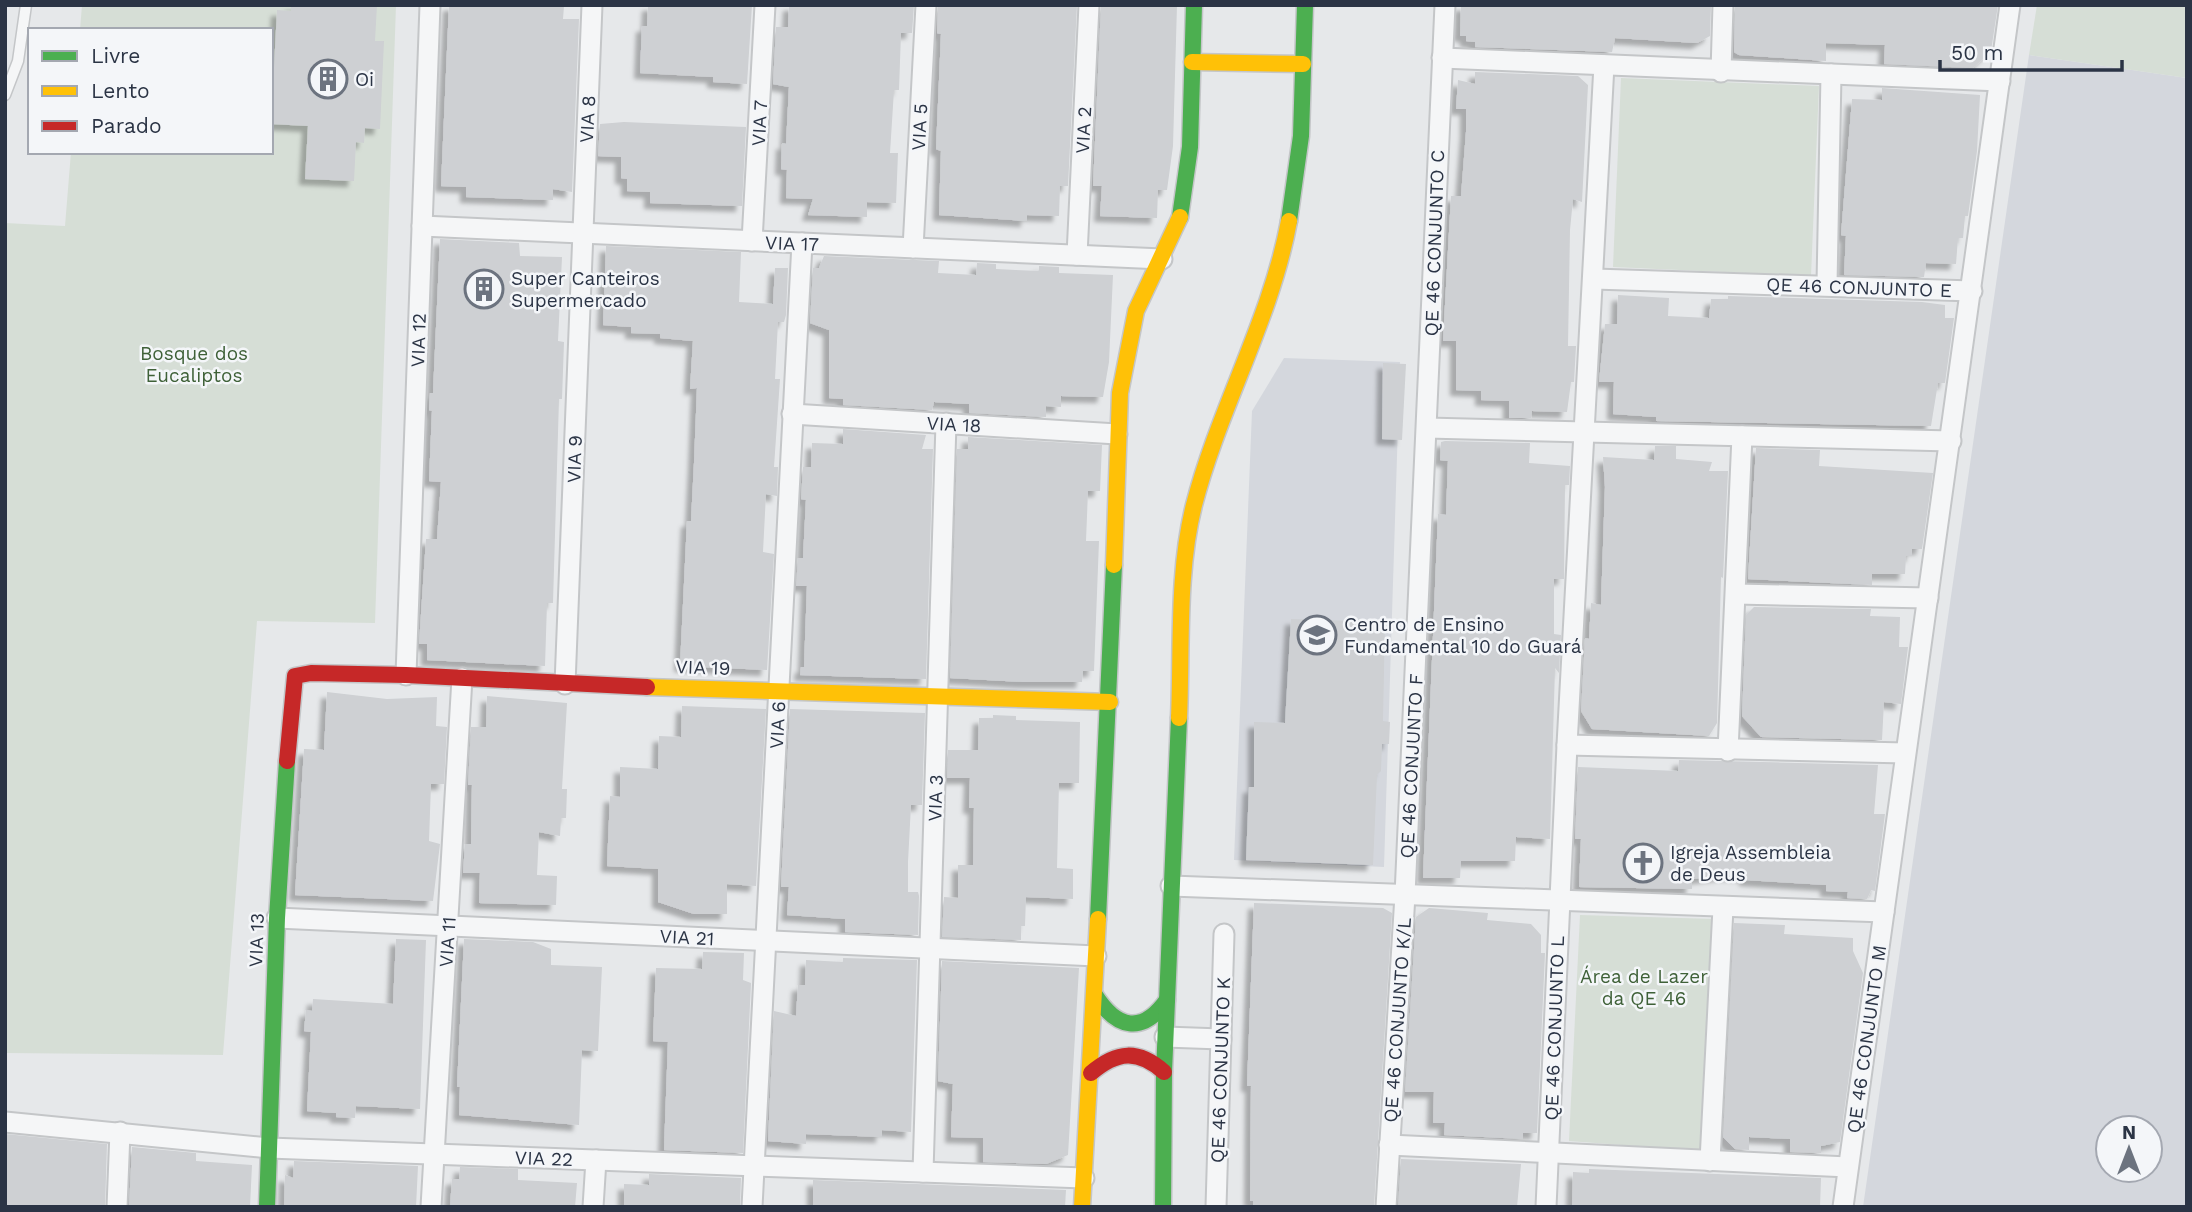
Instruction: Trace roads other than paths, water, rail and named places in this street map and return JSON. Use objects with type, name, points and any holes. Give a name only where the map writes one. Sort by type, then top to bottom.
[{"type":"street","name":"VIA 12","points":[[406,675],[430,5]]},
{"type":"street","name":"VIA 8","points":[[582,233],[592,5]]},
{"type":"street","name":"VIA 7","points":[[752,241],[765,5]]},
{"type":"street","name":"VIA 5","points":[[913,248],[926,5]]},
{"type":"street","name":"VIA 2","points":[[1077,255],[1089,5]]},
{"type":"street","points":[[1082,1207],[1110,702],[1117,434],[1130,331],[1136,311],[1180,216],[1186,180],[1194,5]]},
{"type":"street","points":[[1163,1207],[1165,1037],[1186,541],[1195,495],[1263,311],[1291,215],[1298,171],[1305,5]]},
{"type":"street","name":"QE 46 CONJUNTO C","points":[[1427,428],[1445,5]]},
{"type":"street","points":[[1721,72],[1723,5]]},
{"type":"street","points":[[1972,291],[2010,5]]},
{"type":"street","points":[[1442,58],[1721,72],[2000,81]]},
{"type":"street","points":[[1192,62],[1303,64]]},
{"type":"street","points":[[1594,279],[1604,65]]},
{"type":"street","points":[[1827,284],[1830,74]]},
{"type":"street","name":"VIA 17","points":[[422,226],[1162,259]]},
{"type":"street","name":"VIA 9","points":[[565,684],[582,233]]},
{"type":"street","name":"VIA 6","points":[[752,1207],[802,243]]},
{"type":"street","name":"QE 46 CONJUNTO E","points":[[1594,279],[1827,284],[1972,291],[1906,753]]},
{"type":"street","name":"QE 46 CONJUNTO L","points":[[1546,1207],[1567,745],[1594,279]]},
{"type":"street","name":"VIA 18","points":[[792,414],[1117,434]]},
{"type":"street","name":"VIA 3","points":[[923,1172],[946,424]]},
{"type":"street","points":[[1427,428],[1951,441]]},
{"type":"street","name":"QE 46 CONJUNTO F","points":[[1405,895],[1427,428]]},
{"type":"street","points":[[1728,751],[1742,436]]},
{"type":"street","points":[[1736,594],[1928,598]]},
{"type":"street","name":"VIA 19","points":[[295,676],[311,673],[406,675],[565,684],[1110,702]]},
{"type":"street","name":"VIA 13","points":[[267,1207],[277,918],[290,704],[295,676]]},
{"type":"street","name":"VIA 11","points":[[431,1207],[462,678]]},
{"type":"street","points":[[1567,745],[1728,751],[1906,753]]},
{"type":"street","name":"QE 46 CONJUNTO M","points":[[1843,1207],[1906,753]]},
{"type":"street","points":[[1171,886],[1884,912]]},
{"type":"street","name":"QE 46 CONJUNTO K/L","points":[[1386,1207],[1405,895]]},
{"type":"street","points":[[1710,1161],[1723,908]]},
{"type":"street","name":"VIA 21","points":[[277,918],[1096,956]]},
{"type":"street","name":"QE 46 CONJUNTO K","points":[[1216,1207],[1224,933]]},
{"type":"street","points":[[1095,995],[1105,1012],[1121,1023],[1140,1025],[1158,1016],[1167,1000]]},
{"type":"street","points":[[1165,1037],[1222,1039]]},
{"type":"street","points":[[1091,1073],[1105,1061],[1120,1054],[1136,1054],[1152,1060],[1164,1072]]},
{"type":"street","name":"VIA 22","points":[[5,1122],[269,1148],[1084,1178]]},
{"type":"street","points":[[117,1207],[120,1132]]},
{"type":"street","points":[[1389,1145],[1549,1155],[1848,1167]]},
{"type":"street","points":[[593,1207],[596,1160]]},
{"type":"lane","points":[[5,95],[18,61],[26,5]]},
{"type":"place","name":"Oi","points":[[328,79]]},
{"type":"place","name":"Super Canteiros Supermercado","points":[[484,289]]},
{"type":"place","name":"Centro de Ensino Fundamental 10 do Guará","points":[[1317,635]]},
{"type":"place","name":"Igreja Assembleia de Deus","points":[[1643,863]]},
{"type":"park label","name":"Bosque dos Eucaliptos","points":[[194,364]]},
{"type":"park label","name":"Área de Lazer da QE 46","points":[[1644,987]]}]
